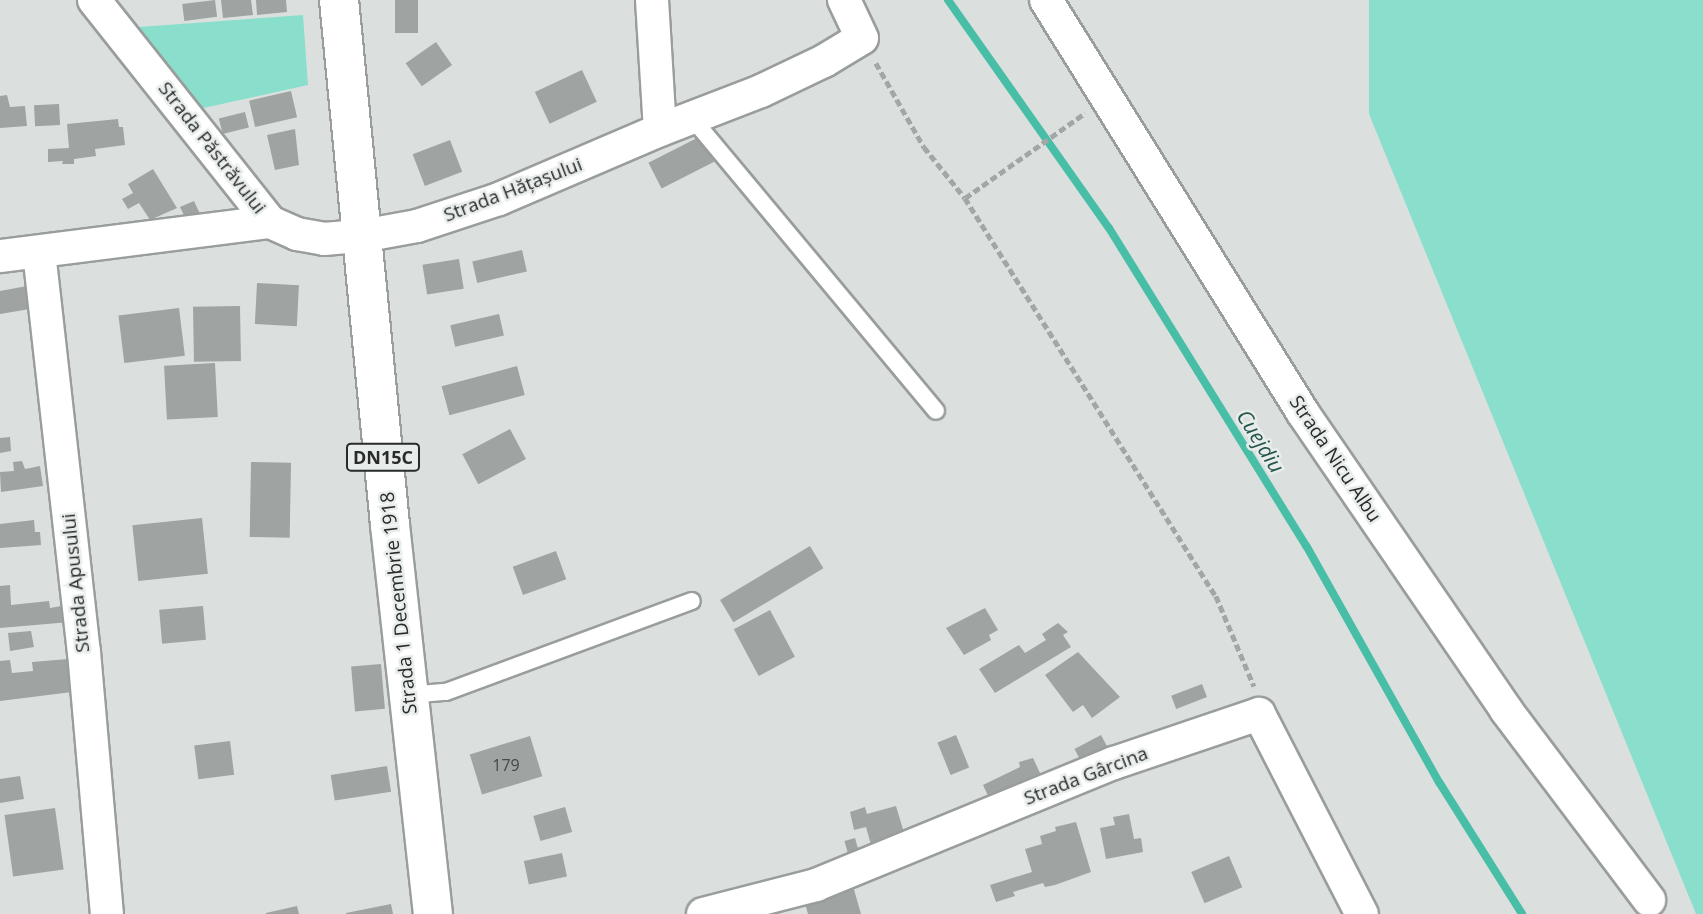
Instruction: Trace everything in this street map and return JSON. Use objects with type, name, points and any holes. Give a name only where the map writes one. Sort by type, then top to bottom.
[{"type":"main road","name":"Strada 1 Decembrie 1918","points":[[339,0],[408,695],[433,914]]},
{"type":"street","name":"Strada Păstrăvului","points":[[94,0],[270,222],[297,234],[324,239],[362,236]]},
{"type":"street","points":[[652,0],[660,130]]},
{"type":"street","points":[[844,0],[862,38]]},
{"type":"street","name":"Strada Nicu Albu","points":[[1046,0],[1303,413],[1512,719],[1649,900]]},
{"type":"street","name":"Strada Hățașului","points":[[362,236],[417,226],[499,199],[660,130],[761,91],[824,61],[862,38]]},
{"type":"street","points":[[0,256],[270,222]]},
{"type":"street","name":"Strada Apusului","points":[[38,252],[84,652],[107,914]]},
{"type":"street","points":[[1259,714],[1362,914]]},
{"type":"street","name":"Strada Gârcina","points":[[703,914],[816,885],[1114,763],[1259,714]]},
{"type":"lane","points":[[692,118],[936,411]]},
{"type":"lane","points":[[408,695],[446,692],[692,601]]},
{"type":"path","points":[[862,38],[924,146],[965,198],[1216,596],[1253,680],[1259,714]]},
{"type":"path","points":[[965,198],[1106,99]]},
{"type":"green space","points":[[1369,0],[1703,0],[1703,914],[1696,914],[1369,114]]},
{"type":"green space","points":[[303,15],[308,85],[199,109],[139,27]]},
{"type":"building","points":[[215,0],[217,17],[184,21],[182,4]]},
{"type":"building","points":[[221,0],[251,0],[253,15],[223,18]]},
{"type":"building","points":[[256,0],[286,0],[287,12],[257,15]]},
{"type":"building","points":[[395,0],[418,0],[418,33],[395,33]]},
{"type":"building","points":[[436,42],[452,65],[422,86],[406,63]]},
{"type":"building","points":[[582,70],[597,102],[550,124],[535,92]]},
{"type":"building","points":[[291,91],[297,117],[255,127],[249,101]]},
{"type":"building","points":[[7,95],[10,107],[25,106],[27,126],[0,128],[0,96]]},
{"type":"building","points":[[59,104],[60,125],[35,126],[34,105]]},
{"type":"building","points":[[245,112],[249,128],[223,134],[219,119]]},
{"type":"building","points":[[118,119],[119,127],[123,127],[125,145],[95,149],[96,156],[74,159],[74,164],[62,164],[63,161],[48,162],[48,149],[69,148],[67,124]]},
{"type":"building","points":[[295,129],[299,165],[275,170],[267,135]]},
{"type":"building","points":[[701,136],[714,162],[662,189],[648,163]]},
{"type":"building","points":[[450,140],[462,172],[425,186],[413,154]]},
{"type":"building","points":[[153,169],[177,208],[150,220],[139,203],[128,209],[122,199],[133,193],[128,184]]},
{"type":"building","points":[[194,201],[201,216],[186,219],[180,207]]},
{"type":"building","points":[[522,250],[527,271],[477,283],[472,261]]},
{"type":"building","points":[[459,259],[464,289],[427,294],[422,265]]},
{"type":"building","points":[[257,283],[299,285],[297,326],[255,324]]},
{"type":"building","points":[[27,286],[30,309],[0,314],[0,291]]},
{"type":"building","points":[[240,306],[241,361],[194,362],[193,307]]},
{"type":"building","points":[[179,308],[185,356],[124,363],[118,315]]},
{"type":"building","points":[[499,314],[504,335],[455,347],[450,325]]},
{"type":"building","points":[[215,363],[218,417],[167,420],[164,366]]},
{"type":"building","points":[[517,366],[525,395],[449,415],[442,386]]},
{"type":"building","points":[[510,429],[526,459],[478,484],[462,454]]},
{"type":"building","points":[[10,437],[11,451],[0,453],[0,438]]},
{"type":"building","points":[[22,461],[25,469],[40,466],[43,486],[1,492],[0,472],[14,471],[13,462]]},
{"type":"building","points":[[251,462],[291,463],[290,538],[250,537]]},
{"type":"building","points":[[202,518],[208,574],[138,581],[132,525]]},
{"type":"building","points":[[34,520],[35,532],[40,532],[41,545],[0,548],[0,524]]},
{"type":"building","points":[[810,546],[823,568],[733,622],[720,600]]},
{"type":"building","points":[[556,551],[566,579],[523,595],[513,567]]},
{"type":"building","points":[[10,585],[11,605],[49,601],[50,608],[67,605],[70,622],[0,628],[0,586]]},
{"type":"building","points":[[203,606],[206,640],[162,644],[159,610]]},
{"type":"building","points":[[985,608],[998,630],[989,635],[991,640],[964,655],[946,628]]},
{"type":"building","points":[[770,610],[795,657],[759,676],[734,629]]},
{"type":"building","points":[[1058,623],[1068,632],[1063,635],[1071,647],[995,693],[979,669],[1019,645],[1025,653],[1046,640],[1042,634]]},
{"type":"building","points":[[31,631],[34,647],[10,651],[8,633]]},
{"type":"building","points":[[1078,652],[1120,697],[1092,718],[1083,705],[1073,712],[1045,675]]},
{"type":"building","points":[[68,659],[72,692],[0,701],[0,661],[10,660],[12,673],[33,671],[32,662]]},
{"type":"building","points":[[381,664],[385,709],[355,711],[351,667]]},
{"type":"building","points":[[1202,684],[1207,697],[1176,709],[1171,696]]},
{"type":"building","points":[[956,735],[969,767],[951,775],[937,742]]},
{"type":"building","points":[[1101,735],[1111,754],[1084,768],[1075,749]]},
{"type":"building","points":[[530,736],[542,776],[482,795],[470,754]]},
{"type":"building","points":[[230,741],[234,775],[198,779],[194,745]]},
{"type":"building","points":[[1033,758],[1046,786],[990,800],[983,785],[1020,767],[1019,762]]},
{"type":"building","points":[[387,766],[391,792],[335,801],[331,775]]},
{"type":"building","points":[[20,776],[24,799],[0,803],[0,779]]},
{"type":"building","points":[[896,806],[905,836],[871,845],[866,827],[854,830],[850,812],[865,807],[867,814]]},
{"type":"building","points":[[565,807],[572,832],[540,841],[533,816]]},
{"type":"building","points":[[55,808],[64,869],[13,876],[4,815]]},
{"type":"building","points":[[1129,814],[1134,839],[1141,838],[1143,852],[1106,859],[1100,828],[1115,825],[1113,817]]},
{"type":"building","points":[[1076,822],[1091,872],[1055,885],[1045,887],[1043,883],[1013,892],[1015,896],[996,902],[990,885],[1032,872],[1025,849],[1042,844],[1040,836],[1056,831],[1055,827]]},
{"type":"building","points":[[855,838],[861,859],[850,862],[844,841]]},
{"type":"building","points":[[562,853],[567,876],[529,885],[524,861]]},
{"type":"building","points":[[1229,856],[1242,887],[1205,903],[1191,872]]},
{"type":"building","points":[[853,886],[861,914],[808,914],[804,900]]},
{"type":"building","points":[[391,904],[393,914],[346,914],[346,913]]},
{"type":"building","points":[[297,906],[299,914],[266,914],[266,913]]},
{"type":"waterway","name":"Cuejdiu","points":[[948,0],[1109,228],[1307,547],[1439,782],[1522,914]]}]
